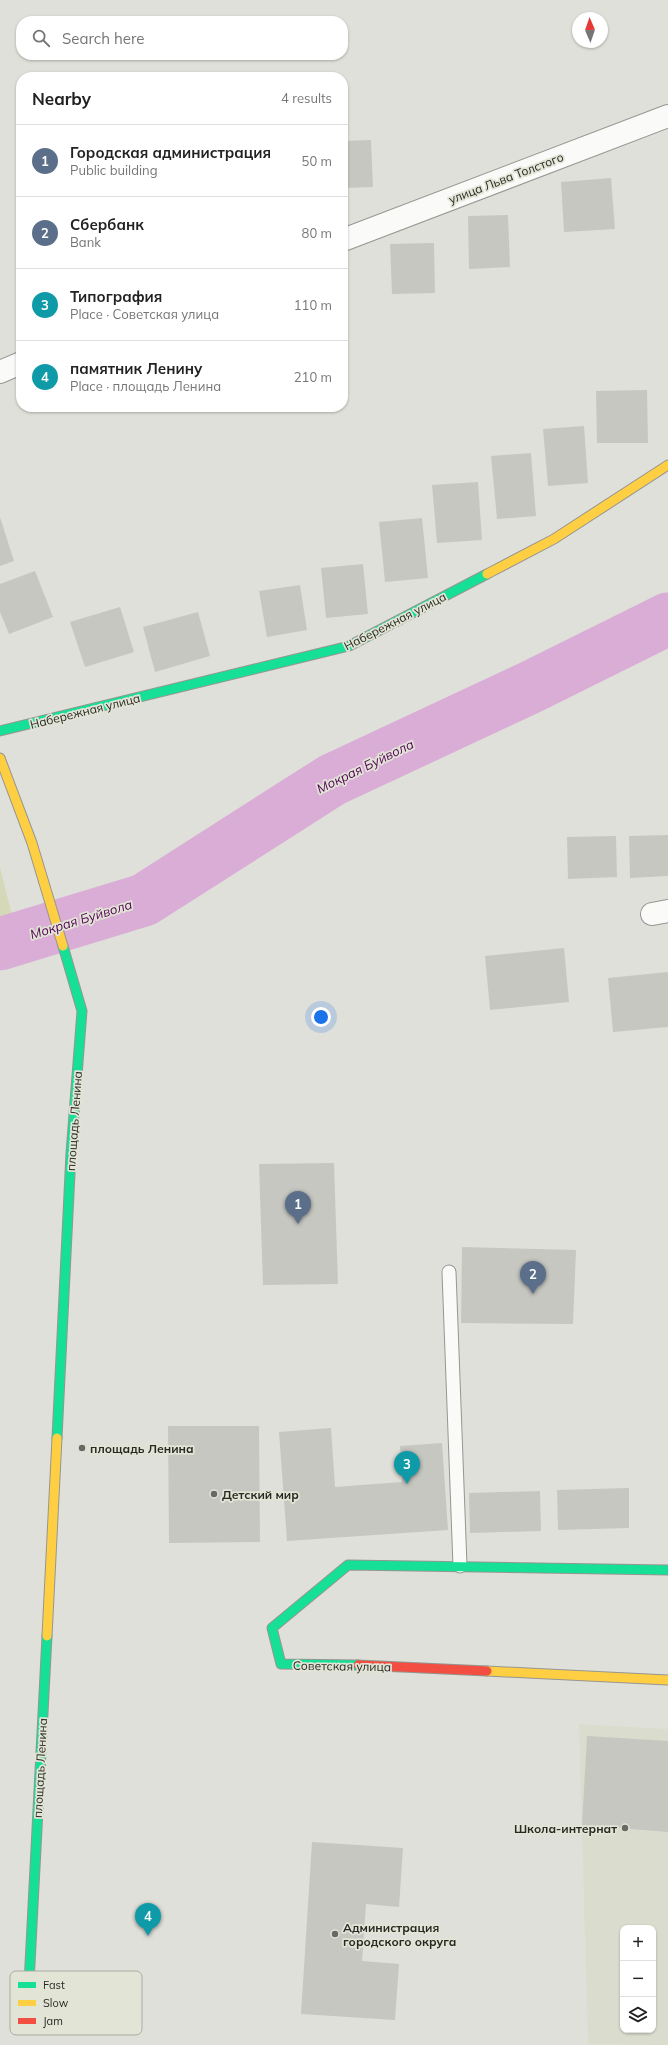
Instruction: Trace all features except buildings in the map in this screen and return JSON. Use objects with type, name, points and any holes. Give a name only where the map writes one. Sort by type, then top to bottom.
[{"type":"street","name":"улица Льва Толстого","points":[[348,238],[668,116]]},
{"type":"street","points":[[0,372],[16,366]]},
{"type":"street","name":"Набережная улица","points":[[0,731],[349,646],[554,539],[668,465]]},
{"type":"street","name":"площадь Ленина","points":[[0,758],[32,842],[82,1011],[71,1153],[29,1971]]},
{"type":"street","name":"Советская улица","points":[[668,1570],[348,1565],[272,1628],[281,1664],[351,1665],[668,1680]]},
{"type":"lane","points":[[449,1272],[460,1566]]},
{"type":"shaded area","name":"Школа-интернат","points":[[579,1724],[668,1729],[668,2045],[588,2044]]},
{"type":"green space","points":[[0,867],[14,923],[0,923]]},
{"type":"waterway","name":"Мокрая Буйвола","points":[[0,944],[144,900],[332,780],[533,686],[668,619]]},
{"type":"traffic: fast","points":[[0,731],[349,646],[487,574]]},
{"type":"traffic: fast","points":[[57,1438],[71,1153],[82,1011],[63,946]]},
{"type":"traffic: fast","points":[[358,1665],[281,1664],[272,1628],[348,1565],[668,1570]]},
{"type":"traffic: fast","points":[[30,1971],[47,1636]]},
{"type":"traffic: slow","points":[[487,574],[554,539],[668,465]]},
{"type":"traffic: slow","points":[[0,758],[32,843],[63,946]]},
{"type":"traffic: slow","points":[[47,1636],[57,1438]]},
{"type":"traffic: slow","points":[[487,1671],[668,1680]]},
{"type":"traffic: jam","points":[[358,1665],[487,1671]]},
{"type":"place","name":"Городская администрация","points":[[298,1224]]},
{"type":"place","name":"Сбербанк","points":[[533,1294]]},
{"type":"place","name":"площадь Ленина","points":[[82,1448]]},
{"type":"place","name":"Типография","points":[[407,1484]]},
{"type":"place","name":"Детский мир","points":[[214,1494]]},
{"type":"place","name":"Школа-интернат","points":[[625,1828]]},
{"type":"place","name":"Администрация городского округа","points":[[335,1934]]},
{"type":"place","name":"памятник Ленину","points":[[148,1936]]}]
